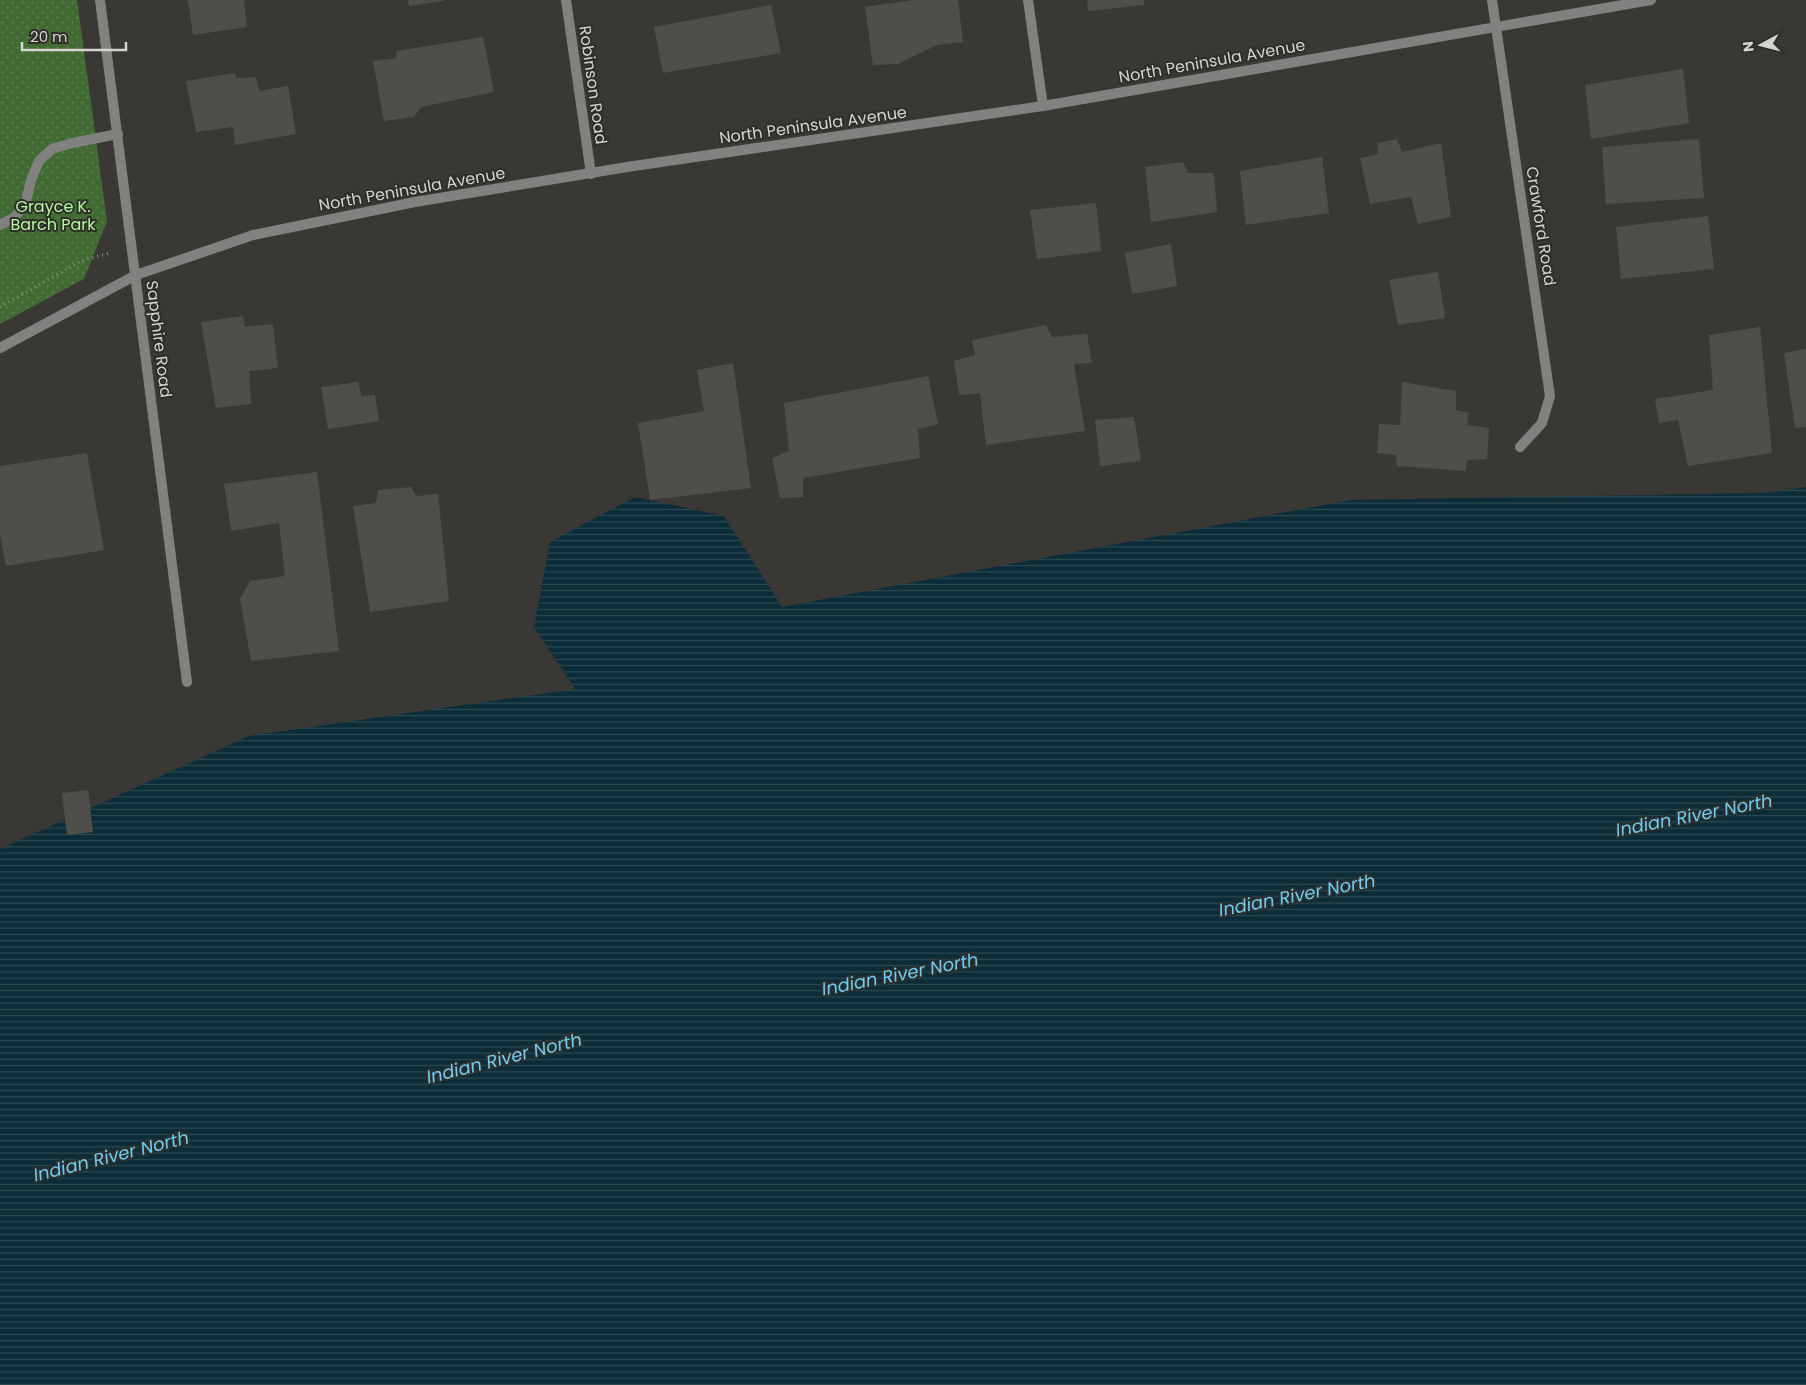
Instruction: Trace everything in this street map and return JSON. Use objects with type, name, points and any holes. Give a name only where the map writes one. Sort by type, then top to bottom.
[{"type":"street","name":"Sapphire Road","points":[[100,0],[187,682]]},
{"type":"street","name":"Robinson Road","points":[[566,0],[591,174]]},
{"type":"street","points":[[1028,0],[1043,106]]},
{"type":"street","name":"Crawford Road","points":[[1492,0],[1550,396],[1542,423],[1520,446]]},
{"type":"street","name":"North Peninsula Avenue","points":[[0,348],[136,275],[253,235],[415,202],[1043,106],[1651,0]]},
{"type":"street","points":[[0,225],[15,216],[26,202],[31,180],[39,161],[52,149],[118,134]]},
{"type":"path","points":[[0,307],[81,261],[109,253]]},
{"type":"green space","name":"Grayce K. Barch Park","points":[[0,0],[77,0],[107,221],[84,279],[0,324]]},
{"type":"water","name":"Indian River North","points":[[1806,487],[1806,1385],[0,1385],[0,849],[249,736],[575,689],[534,627],[550,542],[635,497],[724,516],[782,607],[1350,500],[1765,493]]},
{"type":"building","points":[[188,0],[244,0],[247,27],[193,35]]},
{"type":"building","points":[[408,0],[444,0],[444,1],[409,6]]},
{"type":"building","points":[[913,0],[958,0],[963,42],[937,45],[898,64],[873,65],[865,7]]},
{"type":"building","points":[[1087,0],[1144,0],[1144,5],[1088,11]]},
{"type":"building","points":[[771,5],[781,53],[663,73],[654,27]]},
{"type":"building","points":[[483,37],[494,92],[421,107],[414,117],[384,121],[373,61],[396,58],[397,51]]},
{"type":"building","points":[[1683,69],[1689,123],[1591,139],[1585,85]]},
{"type":"building","points":[[235,73],[236,78],[256,77],[259,91],[288,86],[296,134],[235,145],[233,127],[196,132],[186,81]]},
{"type":"building","points":[[1397,139],[1402,152],[1441,143],[1451,217],[1418,224],[1411,197],[1370,204],[1360,158],[1378,154],[1378,143]]},
{"type":"building","points":[[1699,139],[1704,198],[1606,204],[1602,147]]},
{"type":"building","points":[[1322,157],[1329,213],[1246,225],[1240,171]]},
{"type":"building","points":[[1183,162],[1188,173],[1214,173],[1217,212],[1151,222],[1145,167]]},
{"type":"building","points":[[1096,203],[1101,251],[1037,259],[1030,210]]},
{"type":"building","points":[[1708,216],[1714,269],[1621,279],[1616,227]]},
{"type":"building","points":[[1171,244],[1177,286],[1132,294],[1125,253]]},
{"type":"building","points":[[1438,272],[1445,318],[1398,325],[1389,280]]},
{"type":"building","points":[[243,316],[245,327],[273,324],[278,368],[249,371],[251,404],[216,408],[201,322]]},
{"type":"building","points":[[1046,325],[1052,337],[1087,334],[1092,363],[1074,364],[1085,431],[986,445],[980,393],[959,395],[954,361],[975,355],[972,340]]},
{"type":"building","points":[[1760,327],[1772,453],[1688,466],[1678,420],[1659,423],[1655,399],[1713,390],[1709,335]]},
{"type":"building","points":[[1806,349],[1806,427],[1795,428],[1784,353]]},
{"type":"building","points":[[733,363],[751,488],[650,500],[638,423],[704,411],[697,370]]},
{"type":"building","points":[[928,376],[938,424],[918,429],[920,458],[803,478],[803,497],[780,498],[772,458],[789,451],[784,403]]},
{"type":"building","points":[[358,382],[362,396],[375,395],[379,421],[328,429],[321,387]]},
{"type":"building","points":[[1402,382],[1456,391],[1456,410],[1468,413],[1467,425],[1489,428],[1487,459],[1467,460],[1466,471],[1397,466],[1396,455],[1377,453],[1379,424],[1400,425]]},
{"type":"building","points":[[1134,417],[1141,461],[1100,466],[1095,420]]},
{"type":"building","points":[[87,453],[104,550],[6,566],[0,534],[0,466]]},
{"type":"building","points":[[317,472],[339,651],[251,661],[240,599],[250,581],[285,576],[279,523],[231,531],[224,484]]},
{"type":"building","points":[[411,487],[416,496],[438,494],[449,601],[370,612],[353,506],[376,503],[378,490]]},
{"type":"building","points":[[88,790],[93,832],[67,835],[62,793]]}]
